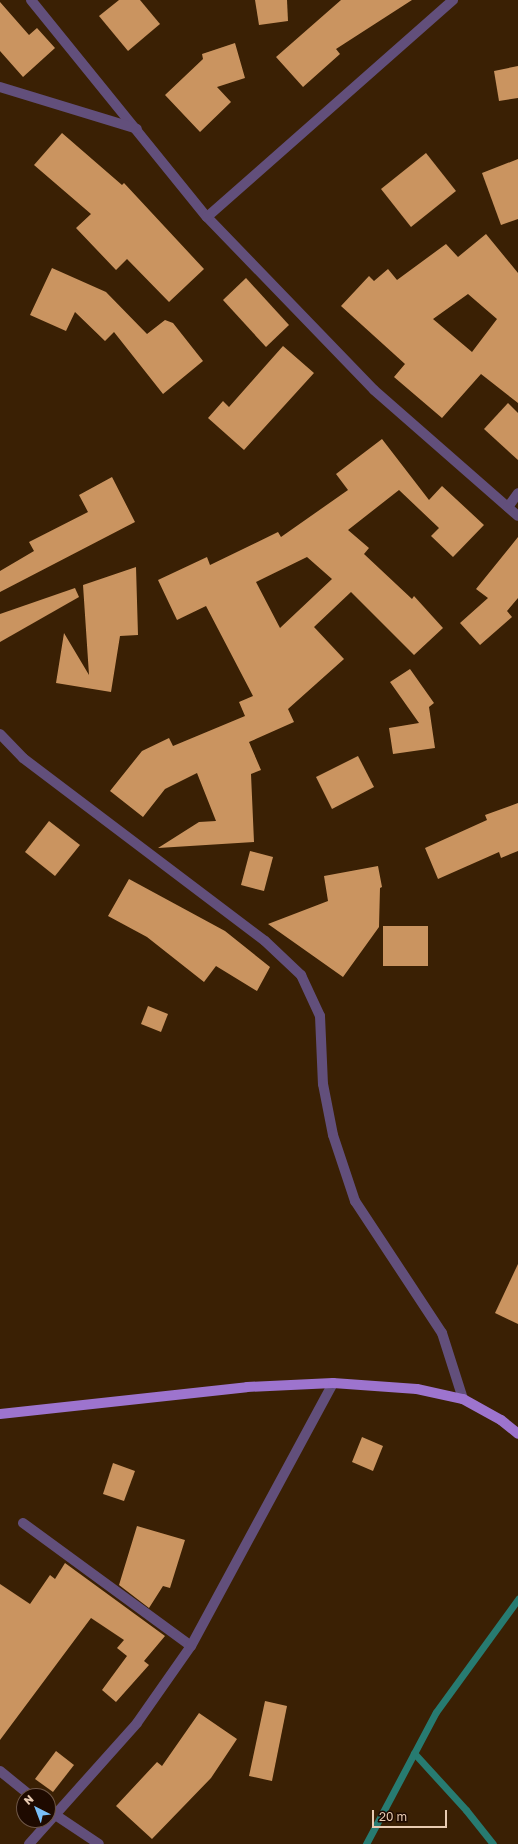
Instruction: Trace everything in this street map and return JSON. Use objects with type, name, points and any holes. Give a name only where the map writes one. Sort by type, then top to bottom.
[{"type":"main road","points":[[0,1414],[247,1387],[333,1383],[417,1389],[463,1399],[501,1420],[518,1434]]},
{"type":"street","points":[[32,0],[207,217],[374,390],[518,516]]},
{"type":"street","points":[[207,217],[453,0]]},
{"type":"street","points":[[0,87],[137,129]]},
{"type":"street","points":[[508,508],[518,493]]},
{"type":"street","points":[[0,734],[23,758],[265,941],[301,975],[320,1016],[323,1084],[333,1135],[355,1201],[442,1333],[463,1399]]},
{"type":"street","points":[[56,1807],[137,1723],[191,1646],[333,1383]]},
{"type":"street","points":[[23,1523],[191,1646]]},
{"type":"street","points":[[0,1771],[21,1788]]},
{"type":"street","points":[[56,1815],[99,1844]]},
{"type":"street","points":[[29,1844],[40,1828]]},
{"type":"building","points":[[119,0],[140,0],[160,24],[128,51],[99,16]]},
{"type":"building","points":[[255,0],[287,0],[288,21],[259,25]]},
{"type":"building","points":[[341,0],[412,0],[336,49],[340,54],[303,87],[276,57]]},
{"type":"building","points":[[0,2],[29,35],[37,28],[55,48],[23,77],[0,51]]},
{"type":"building","points":[[235,43],[245,78],[217,87],[231,102],[200,132],[165,95],[203,59],[202,54]]},
{"type":"building","points":[[518,66],[518,98],[499,101],[494,71]]},
{"type":"building","points":[[62,133],[122,185],[124,183],[204,269],[169,302],[127,259],[116,270],[76,228],[91,214],[34,165]]},
{"type":"building","points":[[426,153],[456,191],[411,227],[381,189]]},
{"type":"building","points":[[518,159],[518,219],[501,225],[482,173]]},
{"type":"building","points":[[486,234],[518,273],[518,403],[481,374],[442,418],[394,377],[405,364],[341,306],[369,276],[374,281],[388,269],[397,280],[446,244],[458,257]],"holes":[[[468,294],[497,319],[472,352],[433,319]]]},
{"type":"building","points":[[52,268],[106,292],[147,334],[165,320],[173,323],[203,361],[163,394],[114,332],[105,341],[75,312],[66,331],[30,315]]},
{"type":"building","points":[[246,278],[289,325],[266,347],[223,300]]},
{"type":"building","points":[[283,346],[314,373],[244,450],[208,418],[223,401],[229,407]]},
{"type":"building","points":[[508,403],[518,413],[518,460],[484,429]]},
{"type":"building","points":[[382,439],[429,500],[442,486],[484,525],[453,557],[431,536],[439,528],[399,490],[348,530],[369,548],[364,554],[412,599],[414,596],[443,628],[414,655],[351,592],[314,627],[344,659],[288,709],[294,722],[249,742],[261,770],[251,774],[254,842],[158,848],[199,822],[216,821],[197,773],[165,789],[143,817],[110,791],[142,751],[169,738],[173,746],[245,716],[239,702],[253,696],[206,606],[177,620],[158,580],[207,557],[210,565],[278,532],[281,537],[348,490],[336,474]],"holes":[[[307,557],[332,579],[280,628],[256,582]]]},
{"type":"building","points":[[112,477],[135,522],[0,592],[0,571],[34,551],[29,542],[88,512],[79,495]]},
{"type":"building","points":[[518,537],[518,598],[507,611],[512,617],[480,645],[460,623],[488,598],[476,589]]},
{"type":"building","points":[[136,567],[138,635],[120,636],[111,692],[56,683],[64,633],[89,675],[83,585]]},
{"type":"building","points":[[75,588],[79,597],[0,642],[0,614]]},
{"type":"building","points":[[410,669],[434,703],[429,707],[435,748],[393,754],[389,728],[419,723],[390,682]]},
{"type":"building","points":[[358,756],[374,787],[332,809],[316,777]]},
{"type":"building","points":[[518,803],[518,851],[501,858],[499,852],[438,879],[425,848],[487,820],[485,815]]},
{"type":"building","points":[[49,821],[80,845],[55,876],[25,852]]},
{"type":"building","points":[[250,851],[273,857],[264,891],[241,885]]},
{"type":"building","points":[[378,866],[382,887],[380,888],[379,927],[343,977],[268,924],[328,901],[324,876]]},
{"type":"building","points":[[129,879],[225,931],[270,967],[257,991],[216,966],[204,982],[147,937],[108,916]]},
{"type":"building","points":[[383,926],[428,926],[428,966],[383,966]]},
{"type":"building","points":[[148,1006],[168,1014],[161,1032],[141,1024]]},
{"type":"building","points":[[518,1264],[518,1324],[495,1313]]},
{"type":"building","points":[[362,1437],[383,1446],[373,1471],[352,1462]]},
{"type":"building","points":[[113,1463],[135,1471],[124,1501],[103,1494]]},
{"type":"building","points":[[137,1526],[185,1540],[170,1588],[163,1586],[149,1608],[119,1585]]},
{"type":"building","points":[[65,1563],[165,1636],[144,1661],[149,1665],[116,1702],[102,1690],[127,1656],[117,1648],[124,1640],[91,1618],[0,1740],[0,1584],[30,1604],[50,1575],[55,1579]]},
{"type":"building","points":[[265,1701],[287,1706],[272,1781],[249,1776]]},
{"type":"building","points":[[199,1713],[237,1739],[211,1778],[152,1839],[116,1806],[157,1762],[162,1766]]},
{"type":"building","points":[[56,1751],[74,1765],[56,1788],[47,1788],[35,1779]]},
{"type":"waterway","points":[[366,1844],[436,1712],[518,1599]]},
{"type":"waterway","points":[[414,1753],[466,1810],[493,1844]]}]
